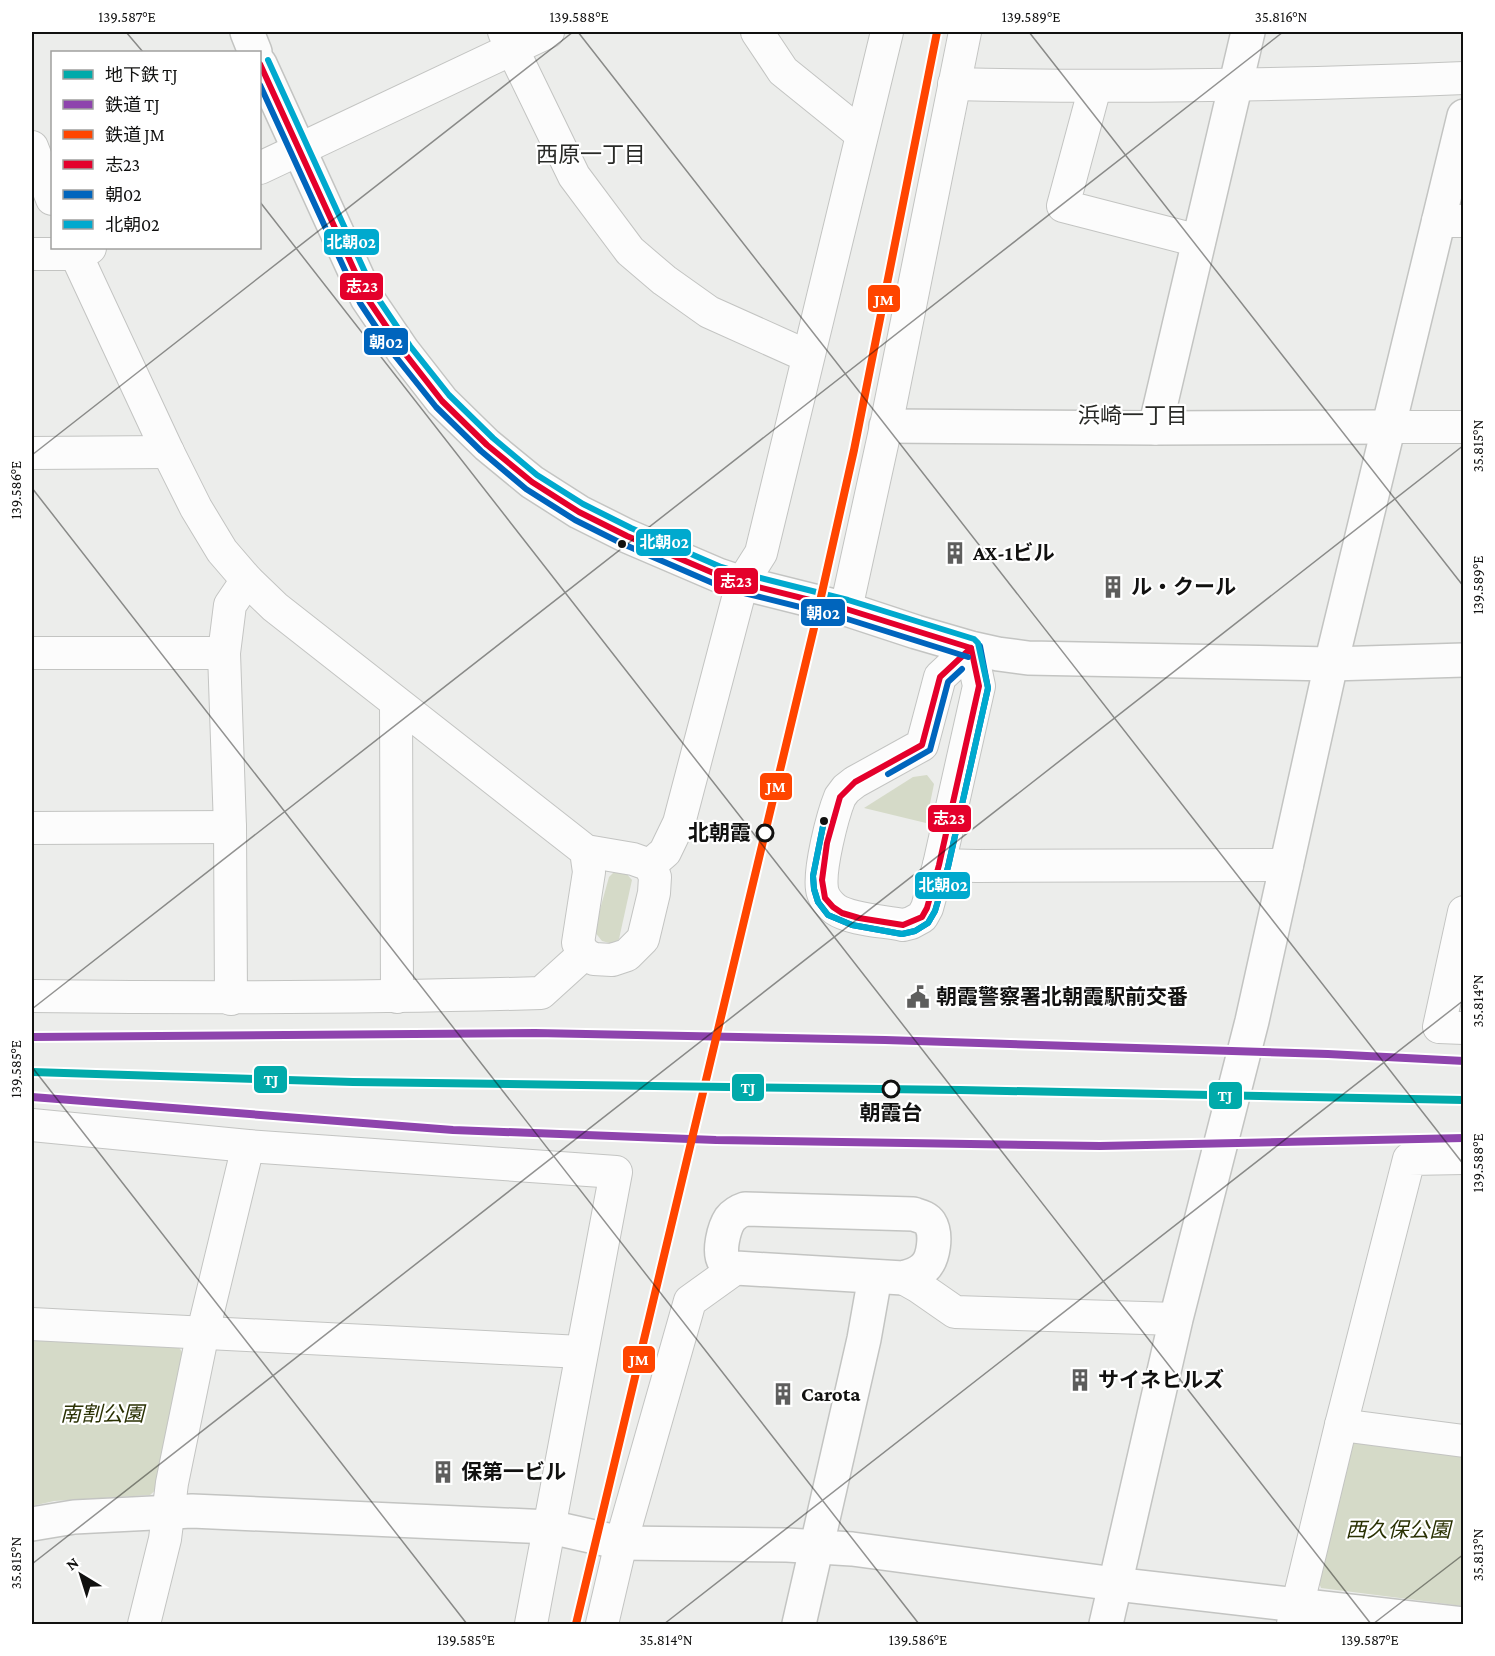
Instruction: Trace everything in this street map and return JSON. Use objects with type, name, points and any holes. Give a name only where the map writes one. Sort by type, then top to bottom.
[{"type":"street","points":[[248,32],[255,51]]},
{"type":"street","points":[[261,168],[507,40],[548,32]]},
{"type":"street","points":[[757,32],[783,71],[861,134]]},
{"type":"street","points":[[650,865],[664,852],[673,839],[742,583],[761,553],[886,32]]},
{"type":"street","points":[[846,609],[886,426],[965,32]]},
{"type":"street","points":[[1155,428],[1248,32]]},
{"type":"street","points":[[507,40],[574,176],[630,251],[664,280],[709,312],[807,356]]},
{"type":"street","points":[[261,66],[367,298],[403,351],[442,401],[487,445],[532,482],[579,512],[627,536],[742,583],[846,609],[916,632],[998,654],[1028,658],[1331,664],[1464,660]]},
{"type":"street","points":[[954,84],[1095,87],[1235,86],[1464,78]]},
{"type":"street","points":[[1095,87],[1063,206],[1199,241]]},
{"type":"street","points":[[1106,1624],[1176,1319],[1252,1021],[1331,664],[1389,427],[1451,221],[1464,116]]},
{"type":"street","points":[[32,147],[51,196]]},
{"type":"street","points":[[32,254],[80,250],[168,452],[196,508],[222,551],[247,580],[275,607],[586,851],[633,859],[650,865],[655,877],[654,893],[644,939],[627,955],[612,960],[594,959],[584,954],[579,944],[588,872],[586,851]]},
{"type":"street","points":[[886,426],[1464,427]]},
{"type":"street","points":[[32,453],[168,452]]},
{"type":"street","points":[[231,999],[230,827],[224,653],[230,605],[247,580]]},
{"type":"street","points":[[971,648],[979,686],[959,780],[927,908],[922,917],[903,925],[845,914],[834,908],[822,890],[823,870],[837,806],[846,789],[855,782],[922,745],[940,678],[971,648]]},
{"type":"street","points":[[32,653],[224,653]]},
{"type":"street","points":[[396,703],[398,997]]},
{"type":"street","points":[[922,745],[937,751],[949,761],[959,780]]},
{"type":"street","points":[[32,828],[230,827]]},
{"type":"street","points":[[939,865],[1287,865]]},
{"type":"street","points":[[1464,912],[1439,1027],[1464,1028]]},
{"type":"street","points":[[32,996],[231,999],[540,993],[584,954]]},
{"type":"street","points":[[32,1125],[248,1146],[616,1172],[531,1624]]},
{"type":"street","points":[[144,1624],[165,1539],[172,1483],[203,1332],[248,1146]]},
{"type":"street","points":[[1296,1614],[1409,1158],[1464,1158]]},
{"type":"street","points":[[745,1209],[913,1214],[923,1217],[933,1232],[932,1258],[925,1268],[915,1275],[889,1278],[728,1266],[721,1253],[724,1231],[736,1213],[745,1209]]},
{"type":"street","points":[[602,1624],[621,1543],[690,1301],[736,1268]]},
{"type":"street","points":[[889,1278],[919,1287],[955,1312],[1176,1319]]},
{"type":"street","points":[[799,1624],[864,1339],[889,1278]]},
{"type":"street","points":[[32,1324],[581,1352]]},
{"type":"street","points":[[1341,1425],[1464,1441]]},
{"type":"street","points":[[32,1524],[74,1516],[168,1511],[550,1527],[621,1543],[818,1546],[852,1549],[1115,1584],[1296,1614],[1463,1624]]},
{"type":"green space","points":[[927,775],[934,784],[926,823],[864,808],[913,777]]},
{"type":"green space","points":[[616,870],[625,872],[632,880],[619,939],[613,944],[602,941],[594,931],[609,877]]},
{"type":"green space","name":"南割公園","points":[[32,1340],[178,1346],[186,1358],[158,1488],[150,1495],[54,1501],[32,1506]]},
{"type":"green space","name":"西久保公園","points":[[1355,1439],[1463,1453],[1463,1606],[1321,1588],[1316,1575]]},
{"type":"metro line","name":"TJ","points":[[32,1072],[353,1082],[960,1090],[1464,1100]]},
{"type":"rail line","name":"JM","points":[[576,1624],[814,628],[854,450],[937,32]]},
{"type":"rail line","name":"TJ","points":[[32,1037],[535,1033],[885,1040],[1328,1054],[1464,1061]]},
{"type":"rail line","name":"TJ","points":[[32,1097],[453,1130],[716,1140],[1100,1146],[1464,1138]]},
{"type":"transit line","name":"北朝02","points":[[268,60],[375,294],[410,346],[449,395],[493,438],[537,475],[583,504],[631,528],[721,567],[848,600],[974,639],[978,643],[988,688],[948,867],[935,911],[928,923],[915,931],[902,934],[852,925],[828,915],[818,902],[813,876],[824,821]]},
{"type":"transit line","name":"志23","points":[[261,66],[367,298],[403,351],[442,401],[487,445],[532,482],[579,512],[627,536],[718,575],[846,609],[971,648]]},
{"type":"transit line","name":"朝02","points":[[261,87],[360,303],[396,357],[436,407],[481,451],[526,489],[575,520],[623,544],[715,584],[844,618],[968,657]]},
{"type":"transit line","name":"朝02","points":[[824,821],[813,876],[818,902],[828,915],[852,925],[902,934],[915,931],[928,923],[935,911],[948,867],[988,688],[980,646]]},
{"type":"transit line","name":"志23","points":[[971,648],[979,686],[939,865],[927,908],[922,917],[903,925],[842,913],[825,898],[822,880],[827,843],[840,797],[855,782],[922,745],[940,677],[971,648]]},
{"type":"transit line","name":"朝02","points":[[888,774],[930,750],[948,682],[962,669]]},
{"type":"place","name":"AX-1ビル","points":[[955,553]]},
{"type":"place","name":"ル・クール","points":[[1113,587]]},
{"type":"place","name":"北朝霞","points":[[765,833]]},
{"type":"place","name":"朝霞警察署北朝霞駅前交番","points":[[918,997]]},
{"type":"place","name":"朝霞台","points":[[891,1089]]},
{"type":"place","name":"サイネヒルズ","points":[[1080,1380]]},
{"type":"place","name":"Carota","points":[[783,1394]]},
{"type":"place","name":"保第一ビル","points":[[443,1472]]},
{"type":"district","name":"西原一丁目","points":[[591,154]]},
{"type":"district","name":"浜崎一丁目","points":[[1133,415]]}]
